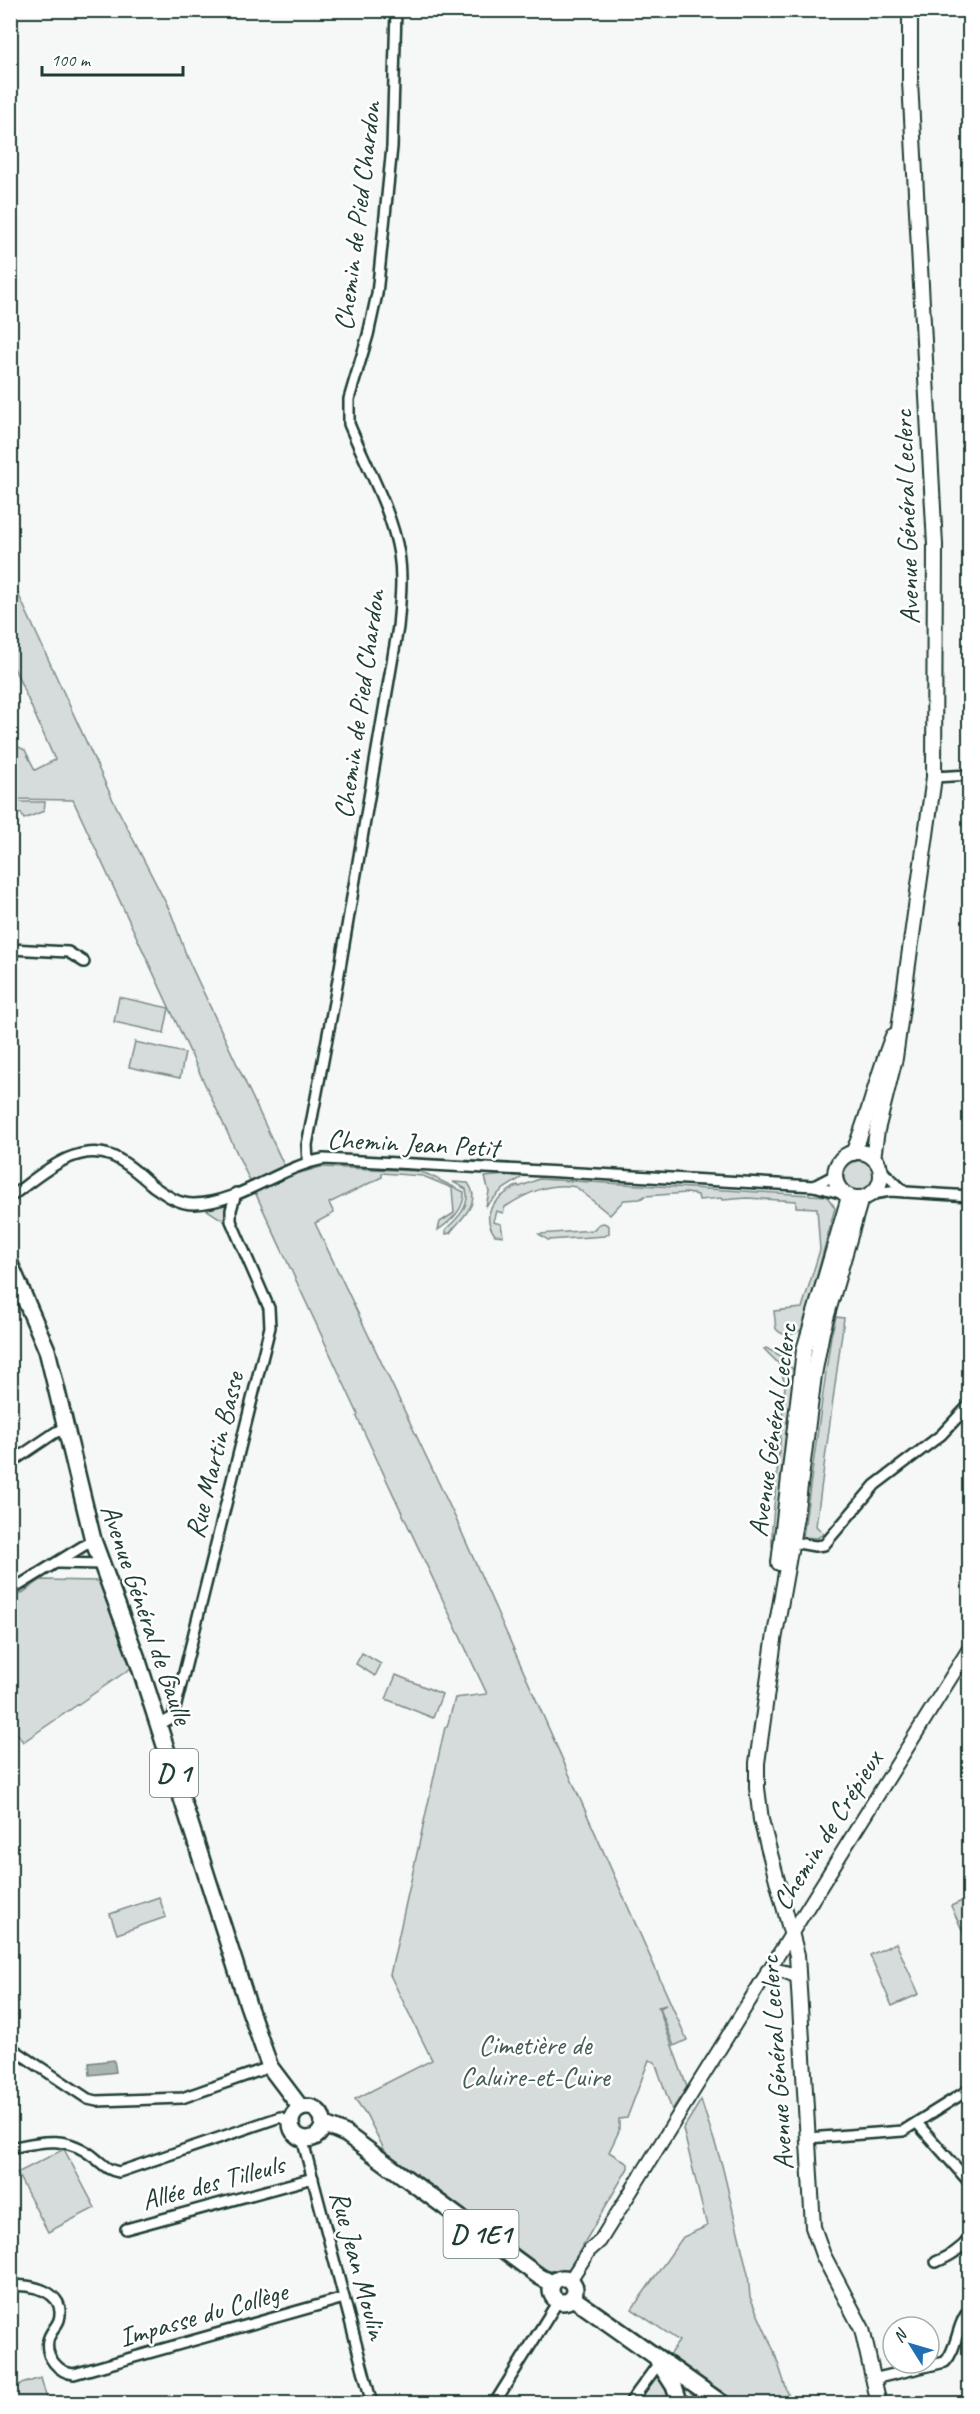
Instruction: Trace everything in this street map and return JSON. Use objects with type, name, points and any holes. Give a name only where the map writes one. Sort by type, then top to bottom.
[{"type":"main road","name":"Avenue Général Leclerc","points":[[877,1164],[878,1130],[893,1069],[933,777],[935,545],[910,81],[910,10]]},
{"type":"main road","name":"Avenue Général Leclerc","points":[[853,1153],[866,1125],[881,1067],[900,1021]]},
{"type":"main road","points":[[853,1153],[867,1154],[877,1164],[880,1184],[857,1196],[836,1182],[835,1175],[839,1162],[853,1153]]},
{"type":"main road","name":"Avenue Général Leclerc","points":[[857,1196],[822,1332],[787,1541],[759,1742],[757,1788],[766,1844],[797,1955],[810,2199],[816,2240],[857,2317],[879,2403]]},
{"type":"main road","name":"Avenue Général de Gaulle","points":[[11,1264],[47,1350],[93,1540],[130,1637],[248,2005],[270,2067],[301,2108]]},
{"type":"main road","points":[[308,2107],[317,2111],[323,2124],[316,2136],[302,2138],[294,2133],[291,2123],[294,2114],[301,2108],[308,2107]]},
{"type":"main road","name":"D 1E1","points":[[323,2124],[346,2134],[532,2271],[552,2283]]},
{"type":"main road","points":[[565,2300],[575,2287],[570,2280],[559,2278],[552,2283],[551,2294],[565,2300],[658,2360],[666,2362],[723,2403]]},
{"type":"main road","points":[[658,2360],[674,2386],[680,2403]]},
{"type":"street","name":"Chemin de Pied Chardon","points":[[308,1162],[307,1145],[335,998],[398,627],[401,591],[395,532],[349,424],[347,407],[368,335],[376,294],[392,147],[396,10]]},
{"type":"street","points":[[933,777],[969,775]]},
{"type":"street","points":[[10,949],[68,952],[84,962]]},
{"type":"street","name":"Chemin Jean Petit","points":[[10,1197],[66,1159],[88,1152],[101,1153],[120,1160],[166,1195],[183,1203],[209,1202],[236,1193],[291,1167],[324,1159],[814,1186],[857,1196],[905,1192],[969,1196]]},
{"type":"street","points":[[877,1164],[905,1192]]},
{"type":"street","points":[[814,1186],[835,1175]]},
{"type":"street","name":"Rue Martin Basse","points":[[159,1725],[173,1717],[182,1686],[198,1611],[270,1327],[269,1308],[231,1221],[231,1210],[236,1193]]},
{"type":"street","points":[[787,1541],[815,1546],[824,1545],[875,1485],[941,1434],[969,1404]]},
{"type":"street","points":[[10,1463],[56,1432],[65,1430]]},
{"type":"street","points":[[10,1591],[93,1540]]},
{"type":"street","points":[[57,1563],[102,1564]]},
{"type":"street","name":"Chemin de Crépieux","points":[[570,2280],[589,2251],[600,2241],[969,1647]]},
{"type":"street","points":[[767,1971],[788,1972],[799,1978]]},
{"type":"street","points":[[10,2047],[88,2099],[97,2102],[182,2098],[270,2067]]},
{"type":"street","points":[[808,2138],[899,2132],[969,2089]]},
{"type":"street","points":[[10,2148],[41,2141],[67,2142],[94,2157],[111,2170],[126,2170],[280,2117],[291,2123]]},
{"type":"street","points":[[917,2123],[969,2183]]},
{"type":"street","name":"Rue Jean Moulin","points":[[302,2138],[372,2403]]},
{"type":"street","name":"Allée des Tilleuls","points":[[126,2229],[313,2178]]},
{"type":"street","points":[[936,2262],[963,2247],[969,2238]]},
{"type":"street","name":"Impasse du Collège","points":[[10,2286],[34,2287],[53,2296],[59,2307],[60,2318],[48,2338],[47,2345],[55,2366],[61,2372],[74,2374],[344,2298]]},
{"type":"street","points":[[494,2403],[565,2300]]},
{"type":"street","points":[[873,2379],[945,2362],[950,2355],[959,2323],[969,2309]]},
{"type":"street","points":[[629,2403],[658,2360]]},
{"type":"green space","name":"Cimetière de Caluire-et-Cuire","points":[[10,576],[113,800],[171,913],[187,957],[289,1176],[321,1167],[416,1171],[464,1192],[460,1209],[438,1230],[440,1222],[454,1213],[452,1188],[423,1176],[382,1173],[382,1177],[329,1203],[334,1213],[315,1223],[455,1517],[687,2040],[674,2046],[660,2008],[666,2005],[658,2007],[687,2087],[672,2110],[655,2062],[649,2060],[627,2118],[619,2119],[619,2131],[609,2152],[628,2164],[628,2168],[569,2269],[548,2271],[385,2151],[366,2114],[355,2099],[432,2060],[390,1975],[445,1727],[447,1727],[455,1698],[487,1694],[73,800],[11,799],[11,750],[19,747],[25,750],[35,770],[55,760],[11,661]]},
{"type":"green space","points":[[11,802],[45,802],[44,811],[24,819],[21,813],[11,817]]},
{"type":"green space","points":[[119,997],[169,1008],[164,1033],[114,1022]]},
{"type":"green space","points":[[135,1042],[185,1053],[180,1078],[129,1067]]},
{"type":"green space","points":[[859,1161],[865,1162],[873,1170],[873,1182],[865,1190],[859,1191],[853,1190],[845,1182],[844,1176],[845,1170],[853,1162]]},
{"type":"green space","points":[[524,1176],[502,1190],[486,1206],[489,1192],[485,1177]]},
{"type":"green space","points":[[539,1179],[827,1196],[835,1208],[803,1328],[790,1334],[782,1334],[776,1329],[774,1311],[802,1308],[820,1250],[817,1208],[796,1207],[796,1201],[747,1198],[699,1200],[698,1195],[687,1193],[624,1200],[610,1215],[576,1187],[557,1186],[547,1187],[522,1197],[505,1207],[503,1213],[496,1211],[493,1222],[501,1224],[503,1236],[495,1235],[489,1219],[497,1200],[518,1185],[519,1187]]},
{"type":"green space","points":[[453,1182],[468,1183],[473,1197],[472,1204],[464,1216],[450,1233],[446,1234],[446,1229],[458,1216],[467,1201],[466,1189]]},
{"type":"green space","points":[[229,1203],[227,1223],[207,1210],[209,1208]]},
{"type":"green space","points":[[604,1223],[609,1226],[609,1233],[605,1236],[548,1240],[539,1234],[593,1230],[599,1224]]},
{"type":"green space","points":[[836,1317],[844,1318],[816,1526],[824,1534],[817,1538],[803,1537],[831,1336]]},
{"type":"green space","points":[[764,1349],[783,1357],[794,1371],[775,1546],[772,1546],[772,1529],[785,1386],[780,1365]]},
{"type":"green space","points":[[41,1580],[99,1581],[131,1668],[23,1742],[11,1724],[11,1601]]},
{"type":"green space","points":[[362,1653],[381,1664],[375,1676],[356,1664]]},
{"type":"green space","points":[[396,1675],[442,1694],[433,1718],[386,1699]]},
{"type":"green space","points":[[159,1897],[166,1917],[117,1934],[110,1914]]},
{"type":"green space","points":[[969,1898],[970,1945],[951,1906]]},
{"type":"green space","points":[[896,1943],[919,1994],[892,2006],[870,1955]]},
{"type":"green space","points":[[701,2100],[722,2165],[748,2274],[750,2297],[774,2351],[791,2403],[733,2403],[669,2355],[679,2341],[632,2309],[683,2237],[707,2226],[683,2129]]},
{"type":"green space","points":[[64,2149],[95,2208],[48,2232],[17,2173]]},
{"type":"green space","points":[[658,2371],[671,2403],[635,2404]]},
{"type":"green space","points":[[41,2378],[48,2403],[11,2403],[11,2387]]},
{"type":"shaded area","points":[[114,2060],[116,2072],[90,2075],[89,2063]]}]
